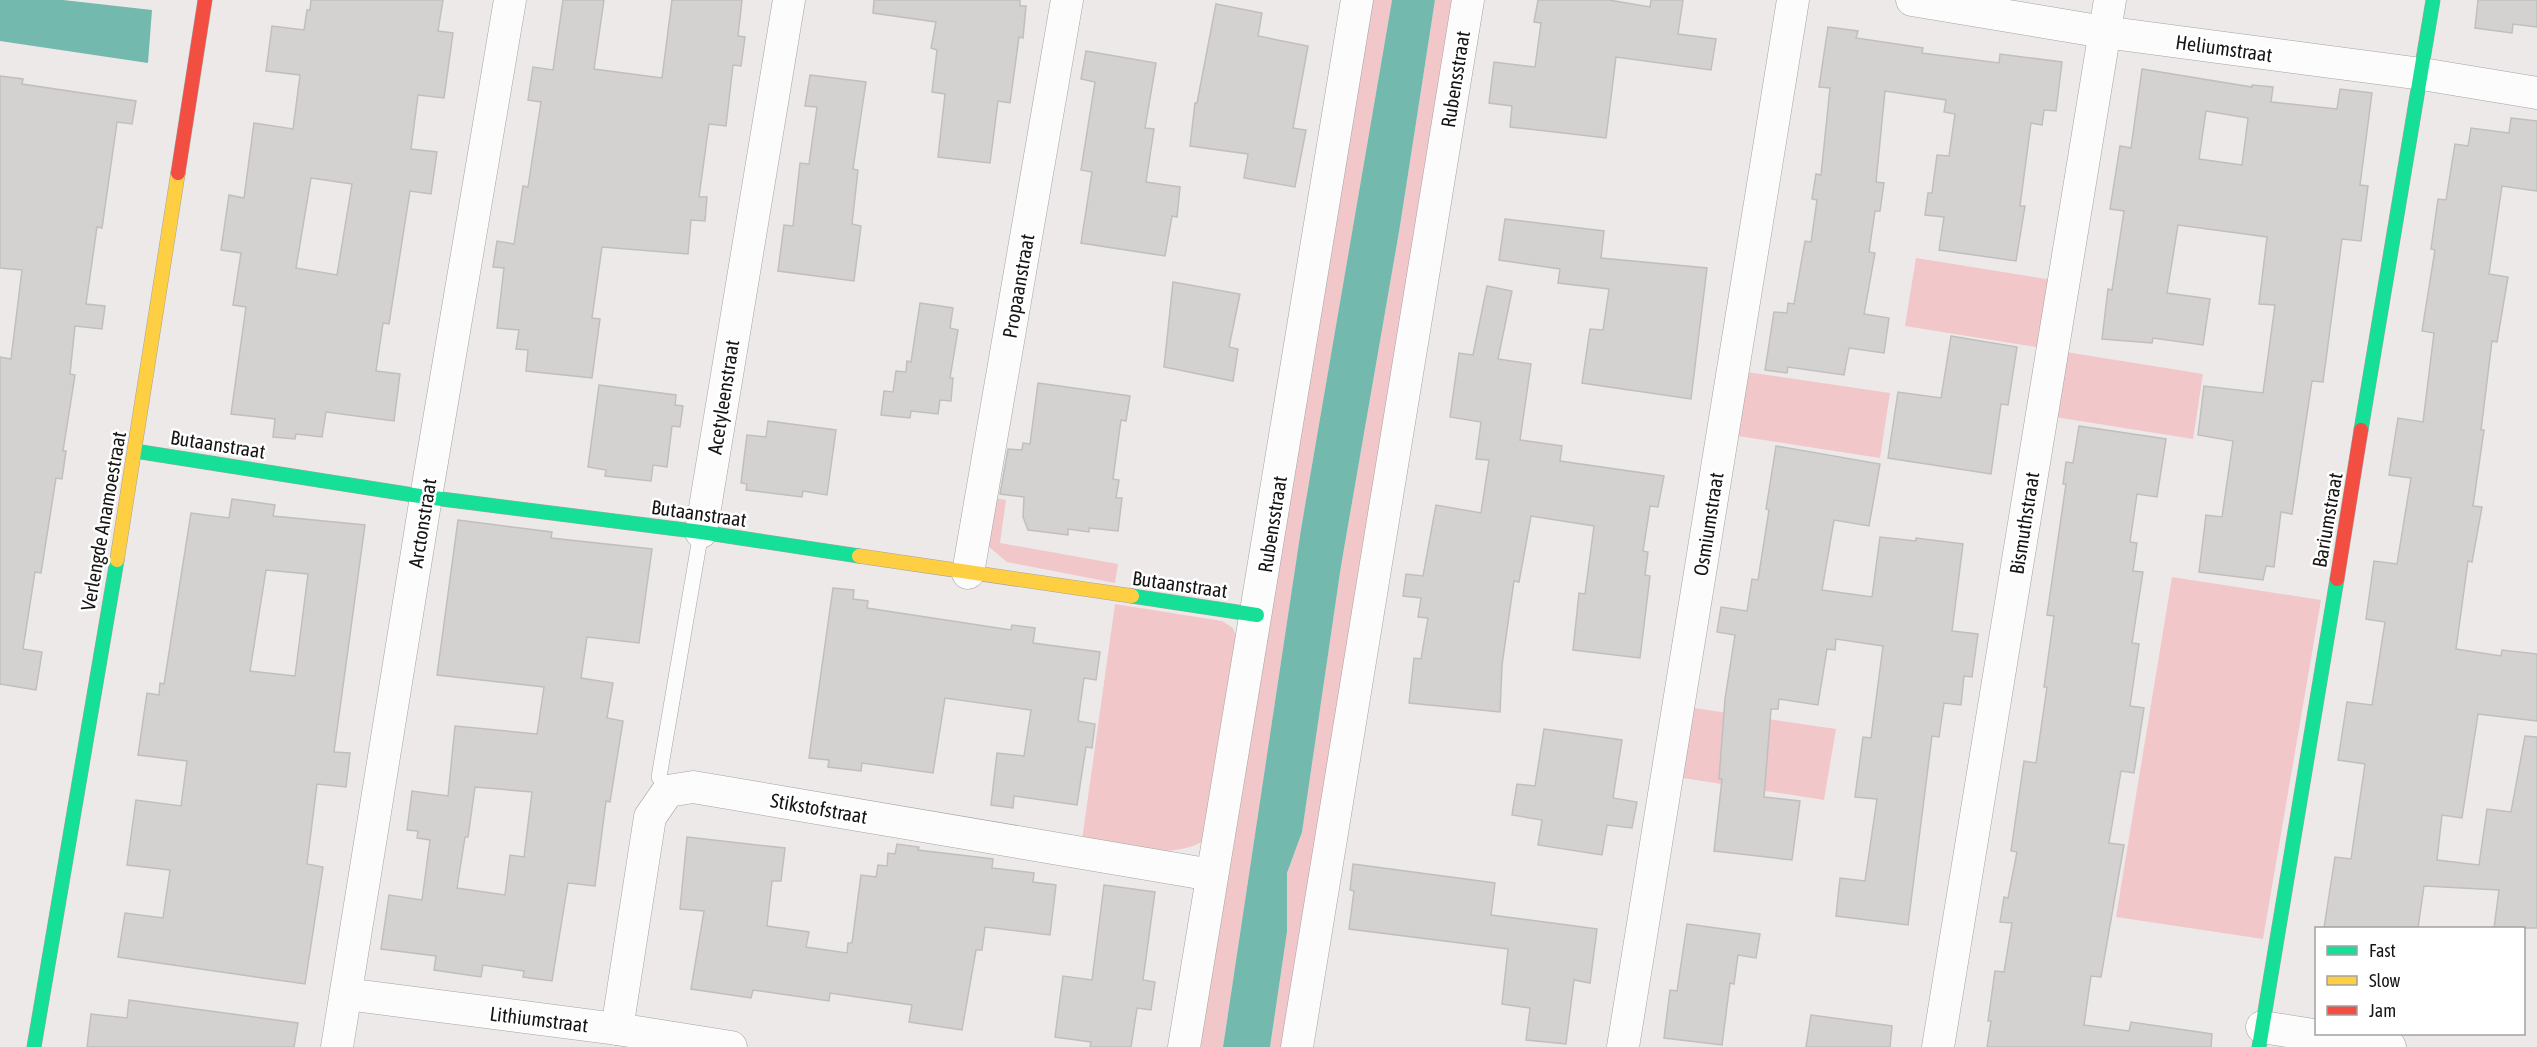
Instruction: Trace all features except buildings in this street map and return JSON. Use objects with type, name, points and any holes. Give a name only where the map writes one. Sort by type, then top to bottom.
[{"type":"street","name":"Verlengde Anamoestraat","points":[[34,1047],[135,451],[205,0]]},
{"type":"street","name":"Arctonstraat","points":[[337,1047],[426,497],[510,0]]},
{"type":"street","name":"Acetyleenstraat","points":[[701,532],[789,0]]},
{"type":"street","name":"Propaanstraat","points":[[968,573],[1067,0]]},
{"type":"street","name":"Rubensstraat","points":[[1184,1047],[1357,0]]},
{"type":"street","name":"Rubensstraat","points":[[1297,1047],[1468,0]]},
{"type":"street","name":"Osmiumstraat","points":[[1623,1047],[1793,0]]},
{"type":"street","name":"Heliumstraat","points":[[1912,0],[2104,32],[2422,74],[2537,93]]},
{"type":"street","name":"Bismuthstraat","points":[[1938,1047],[2110,0]]},
{"type":"street","name":"Bariumstraat","points":[[2260,1037],[2433,0]]},
{"type":"street","name":"Butaanstraat","points":[[135,451],[426,497],[701,532],[1257,615]]},
{"type":"street","name":"Stikstofstraat","points":[[668,791],[693,787],[1212,875]]},
{"type":"street","points":[[617,1029],[650,817],[668,791]]},
{"type":"street","name":"Lithiumstraat","points":[[346,993],[617,1029],[731,1047]]},
{"type":"street","points":[[2260,1037],[2390,1047]]},
{"type":"lane","name":"Acetyleenstraat","points":[[668,791],[659,777],[701,532]]},
{"type":"shaded area","points":[[0,0],[63,0],[152,10],[148,63],[0,41]]},
{"type":"shaded area","points":[[1370,0],[1392,0],[1301,529],[1223,1047],[1196,1047]]},
{"type":"shaded area","points":[[1392,0],[1435,0],[1400,226],[1341,566],[1302,832],[1287,873],[1287,932],[1270,1047],[1223,1047],[1301,529]]},
{"type":"shaded area","points":[[1435,0],[1455,0],[1284,1047],[1270,1047],[1287,932],[1287,873],[1302,831],[1341,566],[1400,226]]},
{"type":"shaded area","points":[[1916,258],[2052,280],[2041,348],[1905,326]]},
{"type":"shaded area","points":[[2066,352],[2203,374],[2193,439],[2055,417]]},
{"type":"shaded area","points":[[1747,372],[1890,393],[1880,458],[1738,436]]},
{"type":"shaded area","points":[[989,497],[1006,500],[1000,543],[1118,564],[1115,583],[1007,562],[989,547],[984,538]]},
{"type":"shaded area","points":[[2172,577],[2321,600],[2263,939],[2116,917]]},
{"type":"shaded area","points":[[1115,604],[1222,621],[1233,628],[1238,641],[1204,841],[1190,847],[1160,851],[1144,850],[1082,840]]},
{"type":"shaded area","points":[[1694,708],[1836,729],[1824,800],[1683,778]]},
{"type":"traffic: fast","points":[[2361,430],[2433,0]]},
{"type":"traffic: fast","points":[[135,451],[426,497],[701,532],[859,556]]},
{"type":"traffic: fast","points":[[34,1047],[117,560]]},
{"type":"traffic: fast","points":[[2259,1047],[2337,579]]},
{"type":"traffic: fast","points":[[1132,596],[1257,615]]},
{"type":"traffic: slow","points":[[117,560],[178,173]]},
{"type":"traffic: slow","points":[[859,556],[1132,596]]},
{"type":"traffic: jam","points":[[178,173],[205,0]]},
{"type":"traffic: jam","points":[[2337,579],[2361,430]]}]
